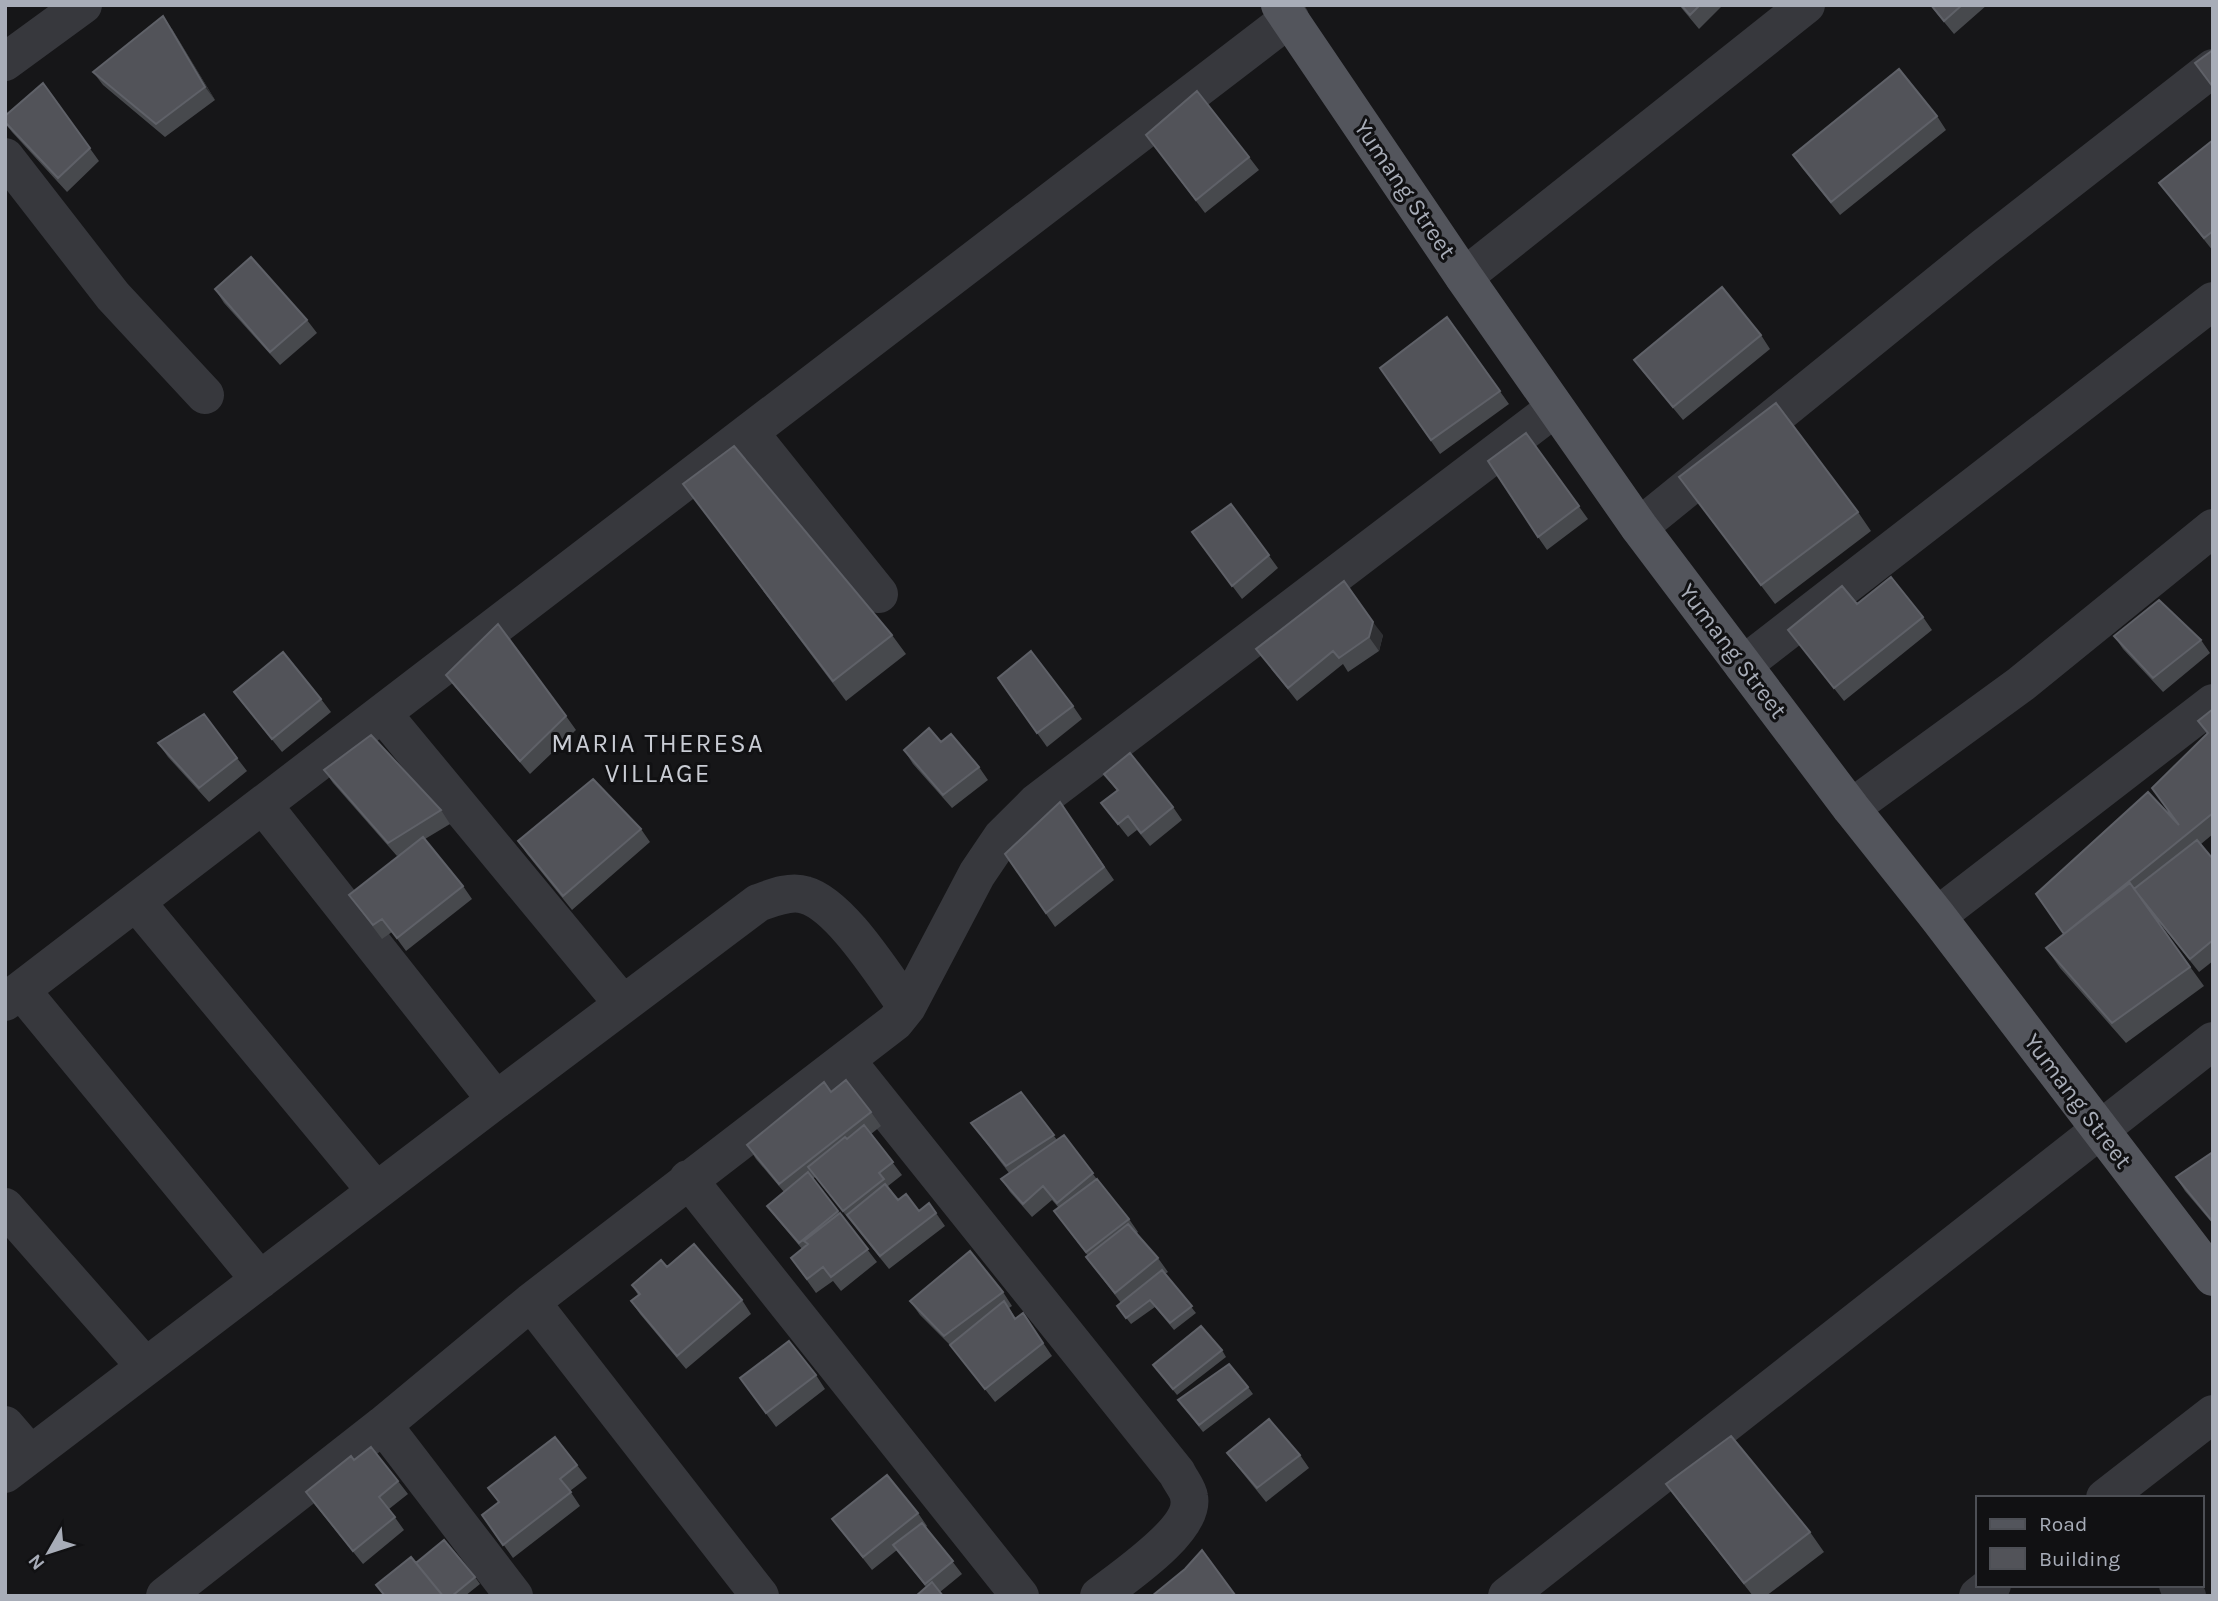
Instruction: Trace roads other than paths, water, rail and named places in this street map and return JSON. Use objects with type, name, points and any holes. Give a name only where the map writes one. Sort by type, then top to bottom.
[{"type":"main road","name":"Yumang Street","points":[[1285,12],[1464,277],[1639,527],[1851,808],[2213,1277]]},
{"type":"street","points":[[5,62],[83,5]]},
{"type":"street","points":[[1464,277],[1806,5]]},
{"type":"street","points":[[260,1280],[13,996],[749,432],[1285,12]]},
{"type":"street","points":[[1639,527],[1984,247],[2213,68]]},
{"type":"street","points":[[5,157],[113,296],[205,395]]},
{"type":"street","points":[[1743,665],[2213,300]]},
{"type":"street","points":[[165,1596],[383,1425],[531,1302],[895,1022],[907,1007],[977,874],[1002,837],[1037,802],[1555,408]]},
{"type":"street","points":[[749,432],[879,594]]},
{"type":"street","points":[[1851,808],[2021,684],[2213,528]]},
{"type":"street","points":[[1937,916],[2213,703]]},
{"type":"street","points":[[383,714],[623,1004]]},
{"type":"street","points":[[263,805],[496,1100]]},
{"type":"street","points":[[5,1424],[18,1464],[758,903],[780,895],[803,894],[823,902],[842,919],[907,1007]]},
{"type":"street","points":[[136,902],[376,1191]]},
{"type":"street","points":[[1507,1596],[2213,1041]]},
{"type":"street","points":[[846,1060],[1177,1473],[1190,1498],[1186,1516],[1172,1536],[1099,1596]]},
{"type":"street","points":[[688,1179],[1020,1596]]},
{"type":"street","points":[[5,1207],[145,1366]]},
{"type":"street","points":[[531,1302],[760,1596]]},
{"type":"street","points":[[2107,1496],[2213,1414]]},
{"type":"street","points":[[383,1425],[514,1596]]},
{"type":"district","name":"MARIA THERESA VILLAGE","points":[[658,758]]}]
